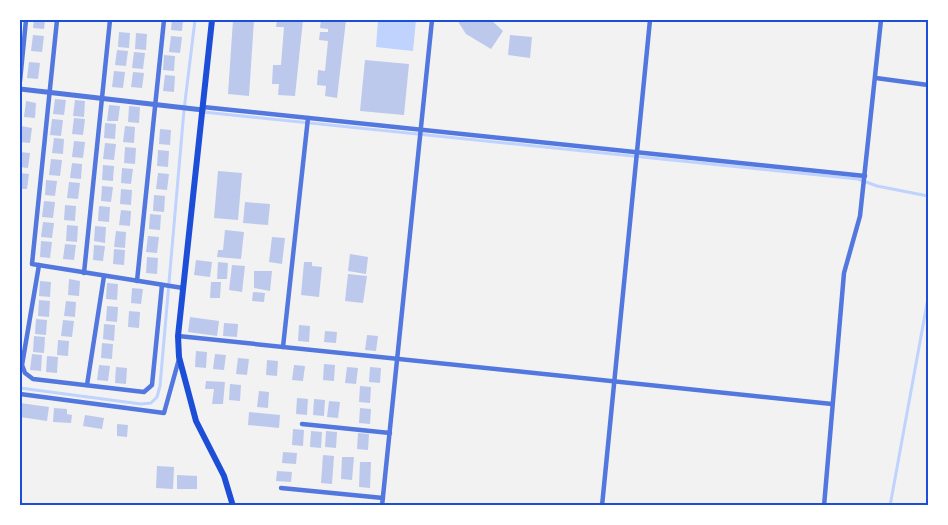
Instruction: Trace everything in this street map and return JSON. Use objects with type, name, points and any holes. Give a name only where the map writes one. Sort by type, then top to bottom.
[{"type":"main road","points":[[212,20],[178,336],[179,357],[196,421],[224,476],[233,506]]},
{"type":"street","points":[[20,81],[26,20]]},
{"type":"street","points":[[57,20],[32,264],[183,288]]},
{"type":"street","points":[[84,273],[110,20]]},
{"type":"street","points":[[137,281],[164,20]]},
{"type":"street","points":[[382,506],[432,20]]},
{"type":"street","points":[[602,506],[650,20]]},
{"type":"street","points":[[824,506],[844,273],[860,216],[881,20]]},
{"type":"street","points":[[876,78],[928,85]]},
{"type":"street","points":[[20,89],[865,176]]},
{"type":"street","points":[[283,347],[308,118]]},
{"type":"street","points":[[39,266],[22,365],[25,374],[33,379],[144,392],[152,385],[162,285]]},
{"type":"street","points":[[87,385],[104,276]]},
{"type":"street","points":[[178,336],[832,404]]},
{"type":"street","points":[[20,394],[164,413],[179,357]]},
{"type":"street","points":[[302,424],[390,433]]},
{"type":"street","points":[[281,488],[382,498]]},
{"type":"water","points":[[378,20],[416,20],[413,51],[376,47]]},
{"type":"building","points":[[34,20],[45,20],[44,29],[33,28]]},
{"type":"building","points":[[172,20],[183,20],[182,31],[171,30]]},
{"type":"building","points":[[233,20],[254,20],[249,96],[228,94]]},
{"type":"building","points":[[277,20],[303,20],[295,96],[278,95],[279,84],[272,84],[273,65],[281,65],[284,27],[276,27]]},
{"type":"building","points":[[321,20],[346,20],[337,98],[325,96],[326,86],[317,85],[318,70],[325,71],[328,41],[319,40],[320,32],[328,32],[328,29],[320,28]]},
{"type":"building","points":[[457,20],[491,20],[503,31],[491,49],[466,34]]},
{"type":"building","points":[[119,32],[130,33],[129,48],[118,47]]},
{"type":"building","points":[[136,33],[147,34],[146,50],[135,49]]},
{"type":"building","points":[[33,35],[44,36],[42,52],[31,51]]},
{"type":"building","points":[[510,35],[532,37],[530,58],[508,55]]},
{"type":"building","points":[[171,36],[182,37],[180,53],[169,52]]},
{"type":"building","points":[[117,50],[128,51],[126,66],[115,65]]},
{"type":"building","points":[[134,52],[145,53],[143,69],[132,68]]},
{"type":"building","points":[[164,55],[175,56],[174,71],[163,70]]},
{"type":"building","points":[[365,60],[409,64],[404,115],[360,111]]},
{"type":"building","points":[[29,62],[40,63],[38,79],[27,78]]},
{"type":"building","points":[[114,71],[125,72],[123,88],[112,87]]},
{"type":"building","points":[[133,72],[144,73],[142,88],[131,87]]},
{"type":"building","points":[[165,75],[175,76],[174,92],[163,91]]},
{"type":"building","points":[[55,99],[66,100],[64,115],[53,114]]},
{"type":"building","points":[[75,100],[85,101],[84,117],[73,116]]},
{"type":"building","points":[[26,101],[36,103],[35,118],[24,117]]},
{"type":"building","points":[[109,105],[120,106],[118,121],[107,121]]},
{"type":"building","points":[[129,106],[140,107],[139,123],[128,122]]},
{"type":"building","points":[[74,118],[85,119],[83,135],[72,134]]},
{"type":"building","points":[[52,119],[63,120],[61,136],[50,135]]},
{"type":"building","points":[[105,123],[116,124],[115,139],[104,138]]},
{"type":"building","points":[[21,126],[32,128],[30,143],[20,142]]},
{"type":"building","points":[[125,126],[135,127],[134,143],[123,142]]},
{"type":"building","points":[[160,129],[171,130],[170,145],[159,144]]},
{"type":"building","points":[[54,138],[64,139],[63,154],[52,153]]},
{"type":"building","points":[[74,141],[85,142],[83,158],[72,157]]},
{"type":"building","points":[[105,143],[116,144],[114,160],[103,159]]},
{"type":"building","points":[[125,147],[136,148],[135,164],[124,163]]},
{"type":"building","points":[[158,150],[169,151],[168,167],[157,166]]},
{"type":"building","points":[[20,152],[30,153],[28,168],[20,167]]},
{"type":"building","points":[[51,159],[62,160],[60,176],[49,175]]},
{"type":"building","points":[[72,163],[82,164],[81,179],[70,178]]},
{"type":"building","points":[[103,165],[114,166],[113,181],[102,180]]},
{"type":"building","points":[[122,168],[133,169],[131,184],[121,183]]},
{"type":"building","points":[[218,171],[242,173],[238,220],[214,218]]},
{"type":"building","points":[[20,173],[29,174],[27,189],[20,189]]},
{"type":"building","points":[[158,173],[169,174],[167,190],[156,189]]},
{"type":"building","points":[[46,180],[57,181],[55,196],[45,195]]},
{"type":"building","points":[[69,182],[80,183],[78,199],[67,198]]},
{"type":"building","points":[[102,186],[113,187],[111,202],[101,201]]},
{"type":"building","points":[[121,189],[132,190],[131,205],[120,204]]},
{"type":"building","points":[[154,195],[165,196],[164,212],[153,211]]},
{"type":"building","points":[[44,201],[55,202],[53,218],[42,217]]},
{"type":"building","points":[[245,202],[270,204],[268,225],[243,223]]},
{"type":"building","points":[[65,205],[76,206],[75,221],[64,220]]},
{"type":"building","points":[[99,206],[110,207],[109,222],[98,221]]},
{"type":"building","points":[[121,210],[131,211],[130,226],[119,225]]},
{"type":"building","points":[[150,214],[161,215],[160,230],[149,229]]},
{"type":"building","points":[[43,222],[54,223],[52,238],[41,237]]},
{"type":"building","points":[[67,225],[78,226],[77,242],[66,241]]},
{"type":"building","points":[[95,226],[106,227],[105,243],[94,241]]},
{"type":"building","points":[[225,230],[244,232],[241,259],[217,257],[218,250],[223,250]]},
{"type":"building","points":[[116,231],[126,232],[125,248],[114,247]]},
{"type":"building","points":[[148,236],[159,237],[157,253],[146,252]]},
{"type":"building","points":[[272,237],[285,238],[282,264],[269,262]]},
{"type":"building","points":[[41,241],[52,242],[50,258],[40,257]]},
{"type":"building","points":[[65,244],[76,245],[74,260],[63,259]]},
{"type":"building","points":[[94,245],[105,246],[103,261],[93,260]]},
{"type":"building","points":[[114,249],[125,250],[124,265],[113,264]]},
{"type":"building","points":[[350,254],[368,257],[366,274],[348,271]]},
{"type":"building","points":[[147,257],[158,258],[157,274],[146,273]]},
{"type":"building","points":[[196,260],[212,262],[210,277],[194,275]]},
{"type":"building","points":[[218,262],[228,263],[227,279],[217,279]]},
{"type":"building","points":[[304,262],[312,262],[312,266],[322,267],[319,297],[301,295]]},
{"type":"building","points":[[232,265],[245,266],[242,292],[229,290]]},
{"type":"building","points":[[254,271],[272,271],[270,291],[254,288]]},
{"type":"building","points":[[348,274],[367,276],[363,303],[345,301]]},
{"type":"building","points":[[69,279],[80,281],[79,296],[68,295]]},
{"type":"building","points":[[40,281],[51,282],[50,297],[39,296]]},
{"type":"building","points":[[211,282],[221,282],[220,298],[210,298]]},
{"type":"building","points":[[107,283],[118,284],[117,300],[106,299]]},
{"type":"building","points":[[132,288],[143,289],[141,304],[131,303]]},
{"type":"building","points":[[253,292],[265,293],[264,302],[252,301]]},
{"type":"building","points":[[39,300],[50,301],[49,317],[38,316]]},
{"type":"building","points":[[66,301],[76,302],[75,317],[64,316]]},
{"type":"building","points":[[107,306],[118,307],[117,322],[106,321]]},
{"type":"building","points":[[129,311],[140,312],[139,328],[128,327]]},
{"type":"building","points":[[190,317],[219,321],[217,336],[188,332]]},
{"type":"building","points":[[36,319],[47,320],[46,335],[35,334]]},
{"type":"building","points":[[63,320],[74,321],[72,337],[61,336]]},
{"type":"building","points":[[224,323],[238,324],[237,337],[223,336]]},
{"type":"building","points":[[104,324],[115,325],[114,341],[103,339]]},
{"type":"building","points":[[299,325],[310,326],[309,342],[298,341]]},
{"type":"building","points":[[325,331],[337,332],[336,343],[324,342]]},
{"type":"building","points":[[367,335],[378,336],[376,351],[365,350]]},
{"type":"building","points":[[34,336],[45,337],[44,353],[33,352]]},
{"type":"building","points":[[58,340],[69,341],[68,356],[57,355]]},
{"type":"building","points":[[102,343],[113,344],[112,359],[101,358]]},
{"type":"building","points":[[196,351],[207,352],[206,368],[195,367]]},
{"type":"building","points":[[32,354],[42,355],[41,371],[30,370]]},
{"type":"building","points":[[215,354],[226,355],[224,370],[213,369]]},
{"type":"building","points":[[47,356],[58,357],[57,373],[46,372]]},
{"type":"building","points":[[238,358],[249,359],[247,375],[236,374]]},
{"type":"building","points":[[267,360],[278,361],[277,376],[266,375]]},
{"type":"building","points":[[324,364],[335,365],[334,381],[323,380]]},
{"type":"building","points":[[99,365],[110,366],[108,381],[97,380]]},
{"type":"building","points":[[294,365],[305,366],[303,381],[292,380]]},
{"type":"building","points":[[116,367],[127,368],[126,384],[115,383]]},
{"type":"building","points":[[347,367],[358,368],[356,384],[345,383]]},
{"type":"building","points":[[370,367],[381,368],[380,383],[369,382]]},
{"type":"building","points":[[206,381],[225,382],[223,404],[212,404],[214,389],[205,389]]},
{"type":"building","points":[[230,384],[241,385],[240,401],[229,400]]},
{"type":"building","points":[[360,386],[371,387],[370,403],[359,402]]},
{"type":"building","points":[[259,391],[269,392],[268,408],[257,407]]},
{"type":"building","points":[[297,398],[308,399],[307,415],[296,414]]},
{"type":"building","points":[[314,399],[325,400],[324,416],[313,415]]},
{"type":"building","points":[[329,401],[340,402],[338,418],[327,417]]},
{"type":"building","points":[[20,403],[49,407],[47,421],[20,417]]},
{"type":"building","points":[[54,408],[67,409],[67,414],[72,415],[71,423],[53,422]]},
{"type":"building","points":[[360,408],[371,409],[370,424],[359,423]]},
{"type":"building","points":[[249,412],[280,415],[279,428],[248,425]]},
{"type":"building","points":[[85,415],[104,418],[102,429],[83,426]]},
{"type":"building","points":[[117,424],[128,425],[127,437],[117,436]]},
{"type":"building","points":[[293,429],[304,430],[303,446],[292,445]]},
{"type":"building","points":[[311,431],[322,432],[321,448],[310,447]]},
{"type":"building","points":[[326,431],[337,432],[336,448],[325,447]]},
{"type":"building","points":[[358,433],[369,434],[368,450],[357,449]]},
{"type":"building","points":[[283,452],[297,453],[296,464],[282,463]]},
{"type":"building","points":[[323,455],[334,456],[332,484],[321,483]]},
{"type":"building","points":[[342,457],[354,457],[352,480],[341,479]]},
{"type":"building","points":[[360,462],[371,462],[370,488],[359,487]]},
{"type":"building","points":[[157,466],[174,467],[173,489],[156,488]]},
{"type":"building","points":[[277,471],[292,472],[291,482],[276,481]]},
{"type":"building","points":[[177,475],[197,476],[197,489],[177,489]]},
{"type":"waterway","points":[[20,388],[141,404],[151,403],[157,397],[160,386],[184,110],[195,20]]},
{"type":"waterway","points":[[203,112],[858,179],[877,186],[928,196]]},
{"type":"waterway","points":[[890,506],[928,298]]}]
